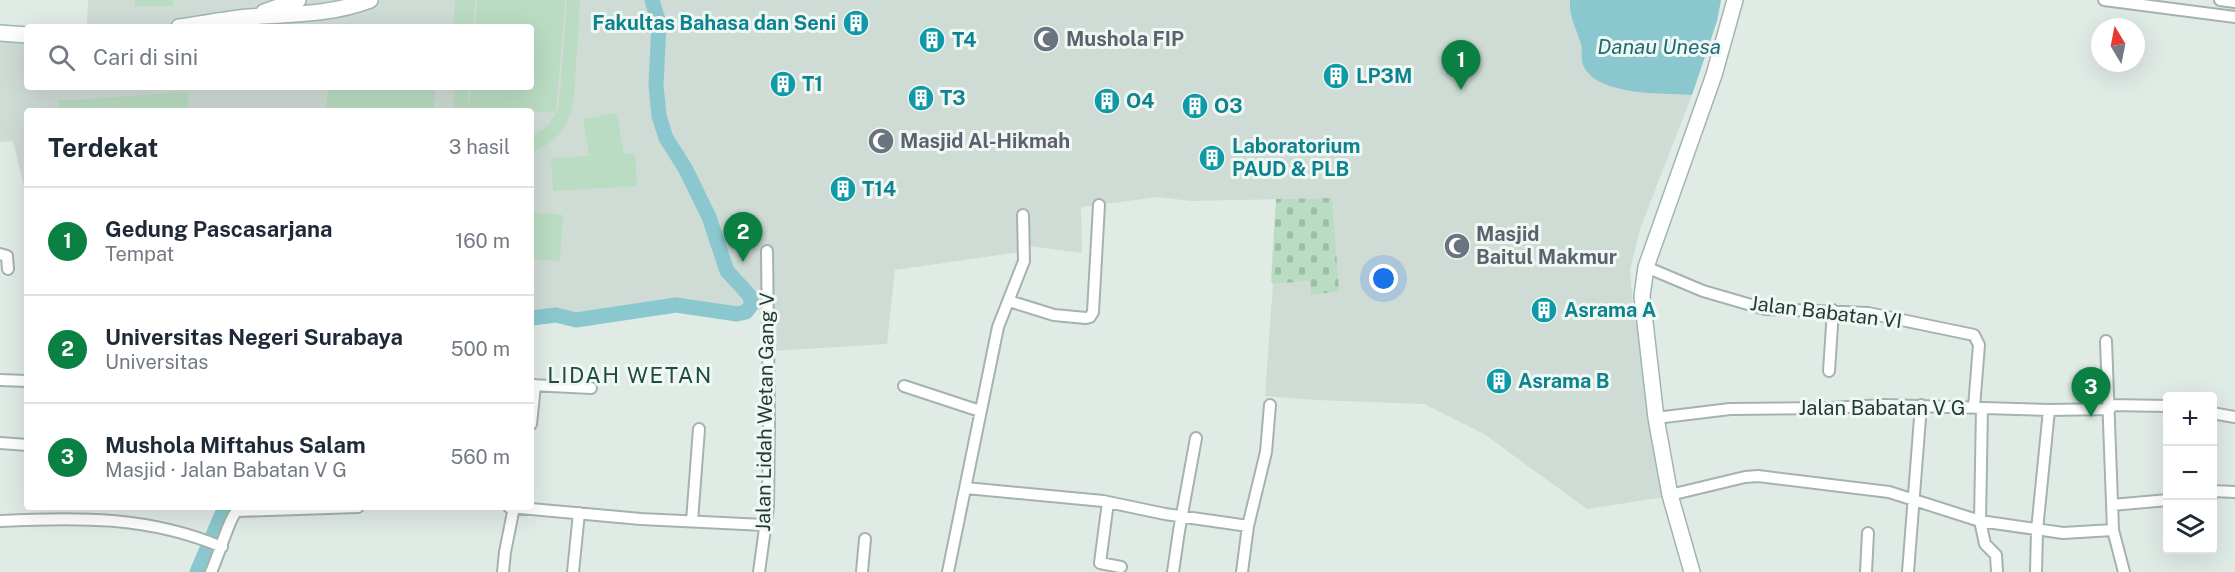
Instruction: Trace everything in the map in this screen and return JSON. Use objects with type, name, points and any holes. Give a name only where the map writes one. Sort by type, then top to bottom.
[{"type":"main road","points":[[250,17],[298,0]]},
{"type":"main road","points":[[200,24],[250,17],[288,16],[335,4],[370,0]]},
{"type":"main road","points":[[1692,572],[1670,495],[1656,418],[1642,296],[1646,267],[1714,75],[1735,0]]},
{"type":"main road","points":[[0,33],[24,35]]},
{"type":"street","points":[[2104,0],[2235,17]]},
{"type":"street","points":[[2220,0],[2235,2]]},
{"type":"street","points":[[1009,301],[1054,315],[1090,317],[1093,312],[1099,205]]},
{"type":"street","points":[[948,572],[998,327],[1024,261],[1023,215]]},
{"type":"street","name":"Jalan Lidah Wetan Gang V","points":[[759,572],[768,507],[766,251]]},
{"type":"street","points":[[0,254],[7,256],[8,269]]},
{"type":"street","name":"Jalan Babatan VI","points":[[1646,267],[1703,291],[1765,309],[1868,313],[1974,335],[1979,345],[1980,521],[1985,544],[1996,555],[1996,572]]},
{"type":"street","points":[[1828,371],[1833,310]]},
{"type":"street","points":[[2106,341],[2113,530],[2124,572]]},
{"type":"street","points":[[0,380],[24,381]]},
{"type":"street","points":[[534,385],[591,388]]},
{"type":"street","points":[[904,386],[980,411]]},
{"type":"street","points":[[1242,572],[1248,526],[1266,452],[1270,405]]},
{"type":"street","points":[[1908,572],[1921,405]]},
{"type":"street","name":"Jalan Babatan V G","points":[[1656,418],[1730,409],[1921,405],[2049,410],[2163,406]]},
{"type":"street","points":[[2036,572],[2037,530],[2049,410]]},
{"type":"street","points":[[2217,414],[2235,417]]},
{"type":"street","points":[[692,520],[699,429]]},
{"type":"street","points":[[1173,572],[1196,438]]},
{"type":"street","points":[[0,443],[24,446]]},
{"type":"street","points":[[1670,495],[1758,476],[1889,492],[1980,521],[2037,530],[2071,533],[2113,530]]},
{"type":"street","points":[[966,488],[1108,502],[1182,517],[1248,526]]},
{"type":"street","points":[[2217,491],[2235,492]]},
{"type":"street","points":[[2112,505],[2163,500]]},
{"type":"street","points":[[1108,502],[1100,563],[1121,567]]},
{"type":"street","points":[[534,509],[641,519],[765,525]]},
{"type":"street","points":[[211,572],[230,520],[237,511],[267,510]]},
{"type":"street","points":[[503,572],[514,510]]},
{"type":"street","points":[[573,572],[579,513]]},
{"type":"street","points":[[0,521],[41,519],[127,522],[152,525],[220,546]]},
{"type":"street","points":[[1866,572],[1868,533]]},
{"type":"street","points":[[862,572],[865,538]]},
{"type":"shaded area","points":[[88,0],[1721,0],[1717,21],[1690,100],[1640,229],[1630,270],[1633,306],[1665,497],[1587,509],[1484,434],[1424,404],[1265,396],[1273,284],[1310,281],[1331,198],[1190,201],[1159,197],[1081,207],[1082,253],[1021,245],[1020,252],[895,270],[887,344],[772,351],[769,311],[677,303],[534,326],[534,108],[24,108],[24,187],[13,141],[0,142],[0,39],[24,42],[24,90],[534,90],[534,24],[87,24]]},
{"type":"green space","points":[[135,0],[173,0],[173,6],[135,6]]},
{"type":"green space","points":[[455,0],[475,0],[473,24],[453,24]]},
{"type":"green space","points":[[477,0],[565,0],[556,113],[534,111],[534,108],[453,108],[455,90],[468,90],[469,105],[471,90],[534,90],[534,24],[475,24]]},
{"type":"green space","points":[[567,0],[580,0],[574,93],[569,118],[556,138],[534,151],[534,135],[549,125],[559,105]]},
{"type":"green space","points":[[328,90],[435,90],[434,108],[326,108]]},
{"type":"green space","points":[[188,92],[189,108],[59,108],[58,101]]},
{"type":"green space","points":[[617,113],[624,154],[635,153],[637,186],[553,191],[551,158],[589,156],[583,119]]},
{"type":"green space","points":[[1332,198],[1339,291],[1311,295],[1310,281],[1273,284],[1271,281],[1276,199]]},
{"type":"green space","points":[[534,212],[563,215],[560,261],[534,259]]},
{"type":"water","name":"Danau Unesa","points":[[1570,0],[1721,0],[1717,21],[1692,95],[1649,93],[1617,88],[1592,76],[1583,65],[1581,44],[1572,17]]},
{"type":"waterway","points":[[534,318],[556,315],[576,320],[676,305],[737,314],[746,312],[752,304],[749,295],[727,271],[709,217],[685,168],[666,138],[659,116],[656,85],[659,23],[652,0]]},
{"type":"waterway","points":[[197,572],[224,510]]},
{"type":"place","name":"Fakultas Bahasa dan Seni","points":[[856,23]]},
{"type":"place","name":"Mushola FIP","points":[[1046,39]]},
{"type":"place","name":"T4","points":[[932,40]]},
{"type":"place","name":"LP3M","points":[[1336,76]]},
{"type":"place","name":"T1","points":[[783,84]]},
{"type":"place","name":"Gedung Pascasarjana","points":[[1461,90]]},
{"type":"place","name":"T3","points":[[921,98]]},
{"type":"place","name":"O4","points":[[1107,101]]},
{"type":"place","name":"O3","points":[[1195,106]]},
{"type":"place","name":"Masjid Al-Hikmah","points":[[881,141]]},
{"type":"place","name":"Laboratorium PAUD & PLB","points":[[1212,158]]},
{"type":"place","name":"T14","points":[[843,189]]},
{"type":"place","name":"Masjid Baitul Makmur","points":[[1457,246]]},
{"type":"place","name":"Universitas Negeri Surabaya","points":[[743,262]]},
{"type":"place","name":"Asrama A","points":[[1544,310]]},
{"type":"place","name":"Asrama B","points":[[1499,381]]},
{"type":"place","name":"Mushola Miftahus Salam","points":[[2091,417]]},
{"type":"district","name":"LIDAH WETAN","points":[[630,375]]}]
